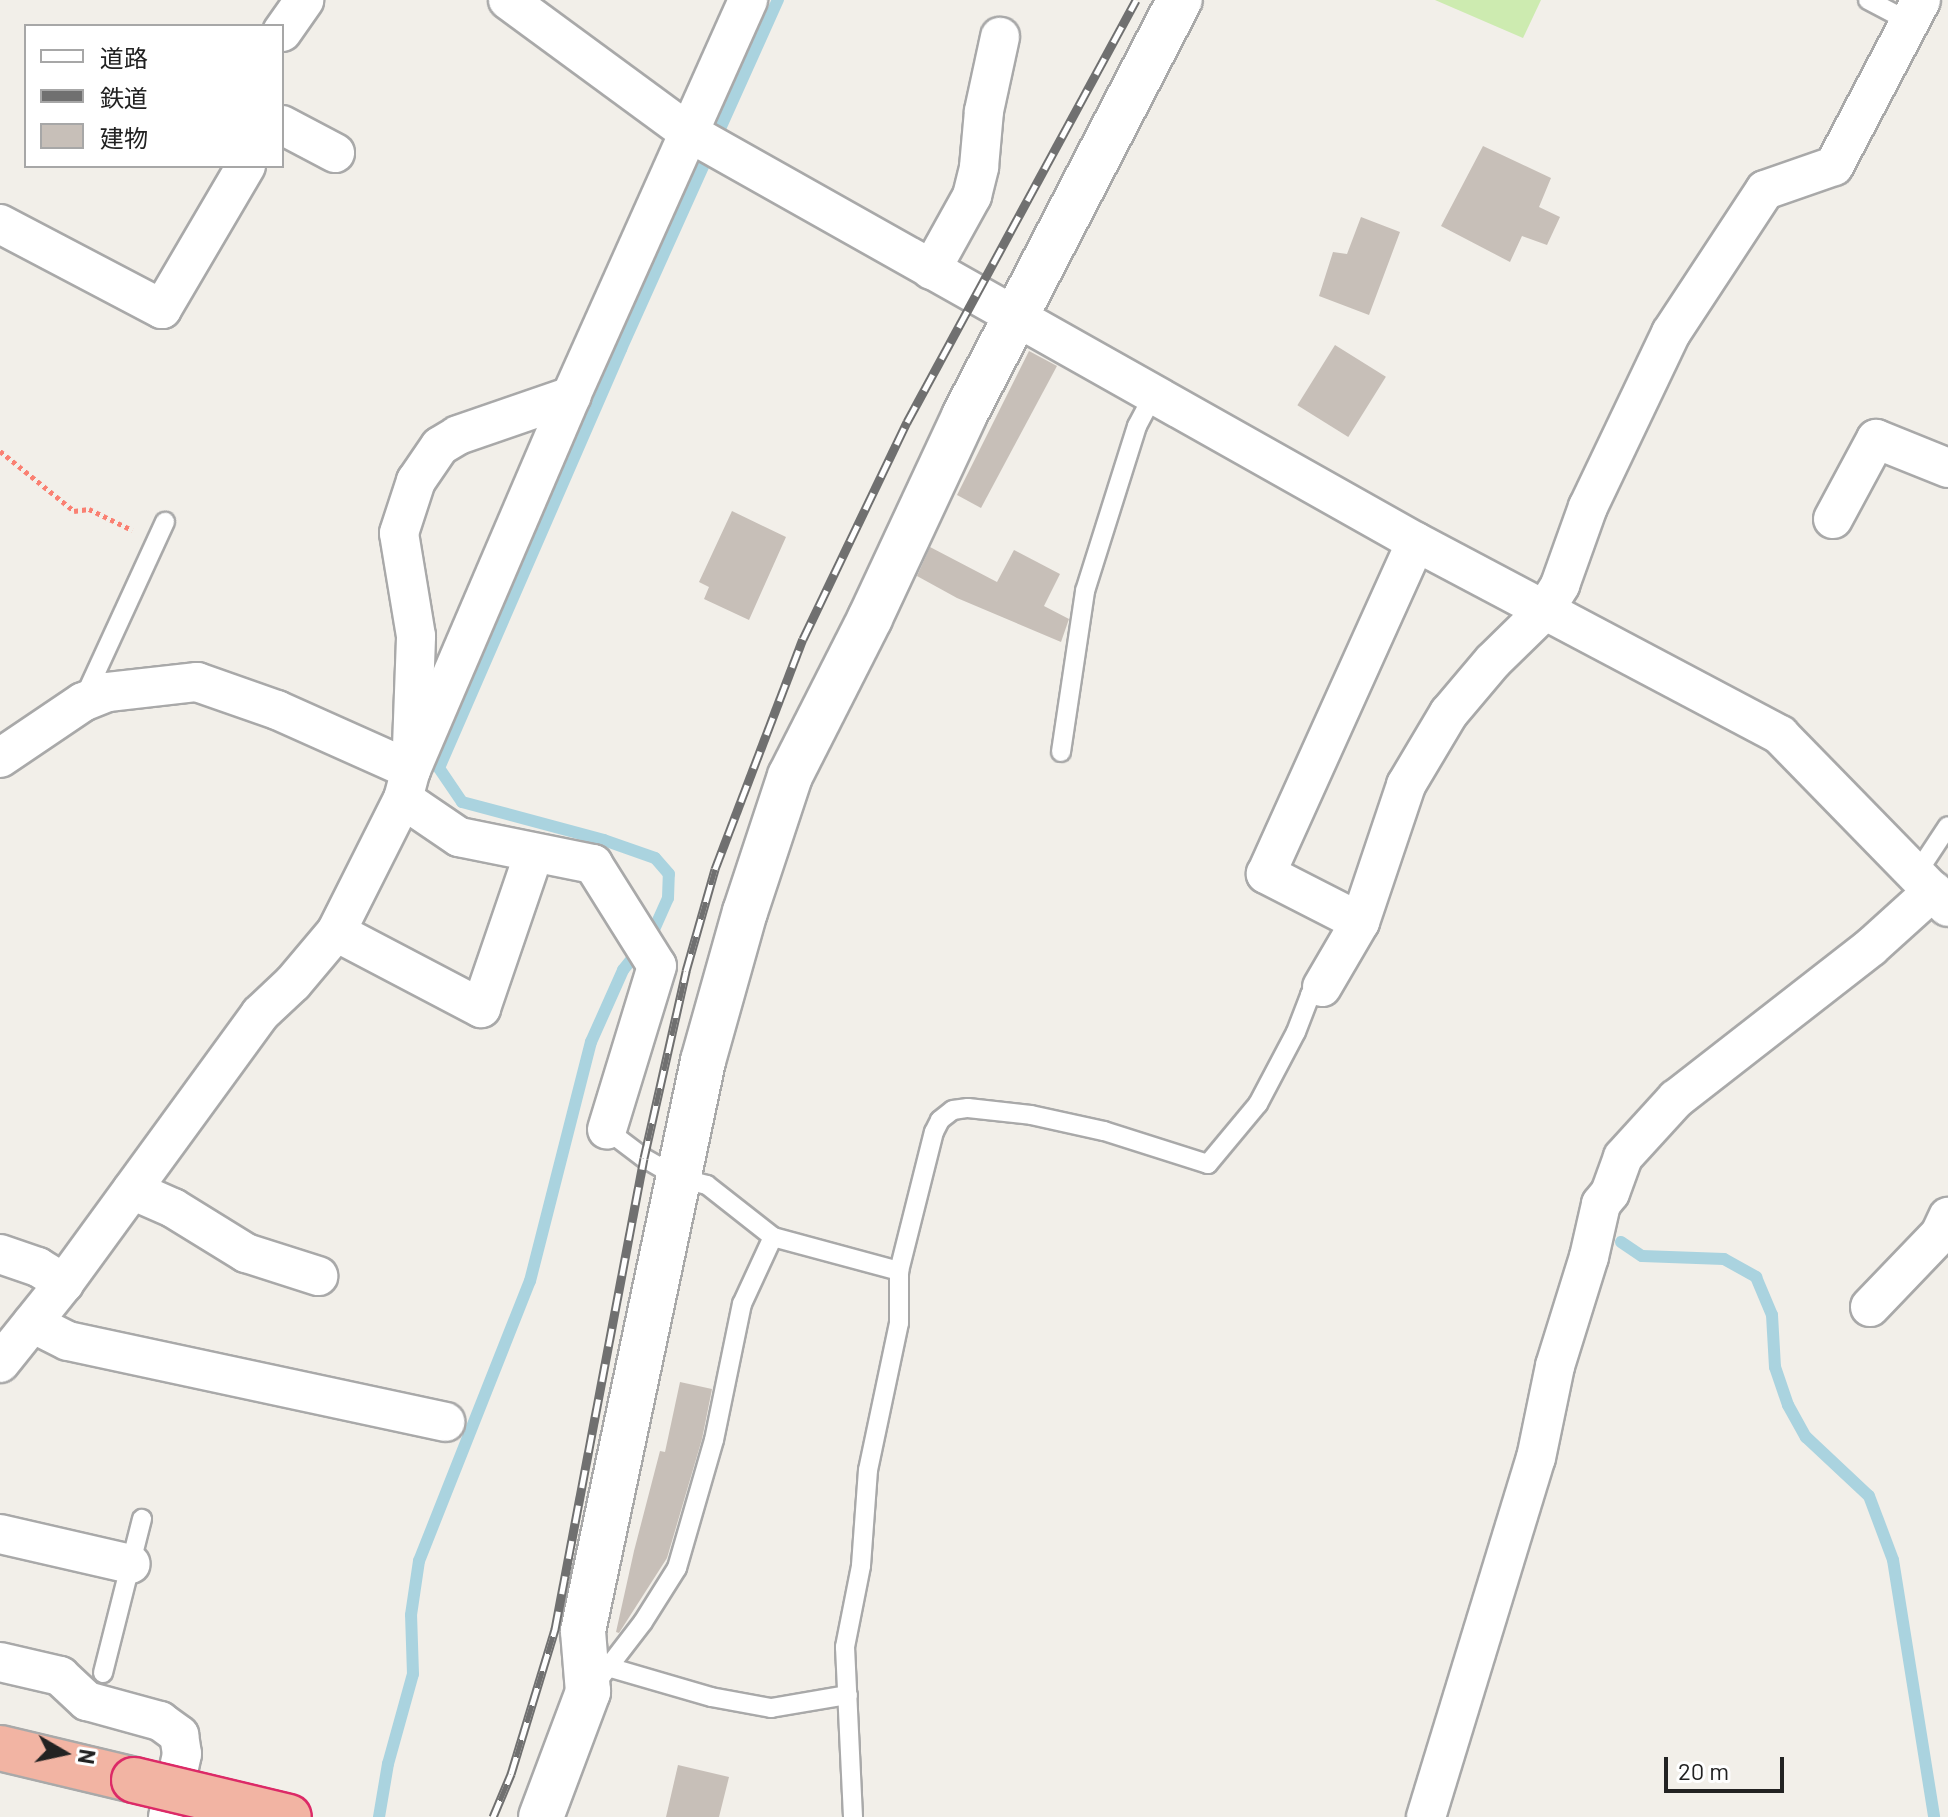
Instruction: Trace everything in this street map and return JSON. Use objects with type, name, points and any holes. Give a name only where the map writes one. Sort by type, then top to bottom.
[{"type":"highway","points":[[0,1748],[289,1817]]},
{"type":"street","points":[[284,29],[304,0]]},
{"type":"street","points":[[508,0],[690,133],[1416,542],[1780,735],[1933,890],[1871,947],[1676,1099],[1623,1157],[1610,1193],[1601,1204],[1589,1257],[1555,1366],[1536,1458],[1426,1817]]},
{"type":"street","points":[[0,1363],[64,1283],[260,1014],[293,983],[336,932],[407,784],[571,396],[748,0]]},
{"type":"street","points":[[541,1817],[598,1679],[583,1631],[703,1061],[790,776],[870,618],[964,416],[1180,0]]},
{"type":"street","points":[[1322,987],[1360,922],[1406,785],[1449,713],[1493,661],[1544,611],[1560,585],[1588,507],[1671,333],[1765,190],[1834,166],[1916,11]]},
{"type":"street","points":[[931,270],[972,196],[979,167],[984,111],[1000,37]]},
{"type":"street","points":[[284,126],[335,153]]},
{"type":"street","points":[[0,224],[162,309],[245,168]]},
{"type":"street","points":[[407,784],[416,636],[399,533],[416,481],[440,446],[458,435],[571,396]]},
{"type":"street","points":[[1833,519],[1876,439],[1948,468]]},
{"type":"street","points":[[1360,922],[1266,874],[1416,542]]},
{"type":"street","points":[[0,758],[83,702],[108,692],[197,682],[277,710],[407,784],[438,826],[459,837],[593,864],[657,966],[607,1130]]},
{"type":"street","points":[[336,932],[481,1008],[534,853]]},
{"type":"street","points":[[132,1190],[173,1208],[246,1253],[318,1276]]},
{"type":"street","points":[[1870,1307],[1940,1234],[1948,1217]]},
{"type":"street","points":[[0,1254],[38,1267],[64,1283]]},
{"type":"street","points":[[32,1323],[68,1341],[445,1422]]},
{"type":"street","points":[[0,1534],[131,1564]]},
{"type":"street","points":[[0,1662],[60,1676],[87,1701],[160,1721],[179,1735],[182,1754],[168,1817]]},
{"type":"lane","points":[[1868,0],[1916,11]]},
{"type":"lane","points":[[1061,752],[1085,591],[1137,426],[1153,396]]},
{"type":"lane","points":[[83,702],[165,522]]},
{"type":"lane","points":[[1933,890],[1948,826]]},
{"type":"lane","points":[[853,1817],[845,1647],[861,1566],[868,1470],[899,1323],[899,1271],[934,1132],[940,1120],[953,1110],[968,1108],[1031,1115],[1090,1127],[1208,1164],[1258,1104],[1296,1032],[1310,995],[1322,987]]},
{"type":"lane","points":[[607,1130],[644,1158],[679,1178],[707,1185],[773,1237],[899,1271]]},
{"type":"lane","points":[[773,1237],[742,1304],[714,1440],[677,1568],[643,1622],[598,1679],[771,1708],[848,1695]]},
{"type":"lane","points":[[103,1673],[142,1519]]},
{"type":"path","points":[[0,451],[74,511],[89,509],[155,541]]},
{"type":"green space","points":[[1435,0],[1541,0],[1523,38]]},
{"type":"building","points":[[1483,146],[1551,178],[1539,207],[1560,217],[1547,245],[1522,236],[1510,262],[1441,226]]},
{"type":"building","points":[[1361,217],[1400,232],[1369,315],[1319,296],[1333,252],[1347,254]]},
{"type":"building","points":[[1335,345],[1386,377],[1348,437],[1297,405]]},
{"type":"building","points":[[1029,351],[1057,366],[981,508],[957,495]]},
{"type":"building","points":[[732,511],[786,537],[749,620],[704,599],[709,587],[699,582]]},
{"type":"building","points":[[930,547],[997,582],[1014,550],[1060,574],[1044,606],[1069,619],[1061,642],[957,598],[917,576]]},
{"type":"building","points":[[680,1382],[712,1389],[702,1439],[667,1558],[619,1633],[616,1632],[634,1551],[660,1451],[665,1452]]},
{"type":"building","points":[[678,1765],[729,1777],[719,1817],[666,1817]]},
{"type":"waterway","points":[[379,1817],[388,1764],[413,1674],[411,1615],[419,1561],[530,1281],[591,1042],[623,970],[652,934],[668,898],[669,874],[655,858],[604,840],[462,802],[439,768],[621,349],[778,0]]},
{"type":"waterway","points":[[1621,1242],[1642,1256],[1724,1259],[1756,1277],[1772,1315],[1775,1367],[1788,1405],[1806,1437],[1869,1496],[1893,1560],[1934,1817]]},
{"type":"railway","points":[[493,1817],[511,1774],[555,1629],[644,1158],[686,971],[715,869],[803,639],[907,422],[1136,0]]}]
